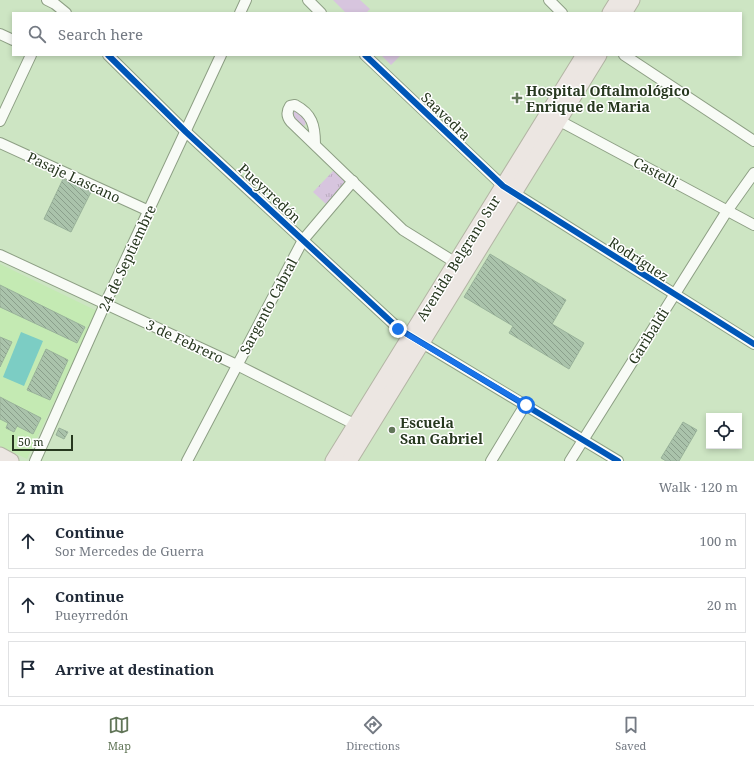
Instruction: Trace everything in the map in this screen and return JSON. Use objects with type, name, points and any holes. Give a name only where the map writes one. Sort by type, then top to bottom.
[{"type":"highway","points":[[611,12],[618,0]]},
{"type":"highway","points":[[625,12],[632,0]]},
{"type":"highway","name":"Avenida Belgrano Sur","points":[[349,461],[362,428],[508,189],[583,56]]},
{"type":"highway","name":"Avenida Belgrano Sur","points":[[416,338],[456,263],[558,120],[598,56]]},
{"type":"highway","name":"Avenida Belgrano Sur","points":[[333,461],[362,428]]},
{"type":"highway","points":[[0,455],[12,461]]},
{"type":"street","points":[[240,12],[246,0]]},
{"type":"street","points":[[308,0],[320,12]]},
{"type":"street","points":[[549,0],[561,12]]},
{"type":"street","points":[[52,4],[64,12]]},
{"type":"street","points":[[0,34],[12,40]]},
{"type":"street","points":[[0,121],[31,56]]},
{"type":"street","name":"Pueyrredón","points":[[109,56],[186,132],[398,329],[416,338],[618,461]]},
{"type":"street","name":"24 de Septiembre","points":[[35,461],[105,304],[221,56]]},
{"type":"street","name":"Saavedra","points":[[366,56],[508,189]]},
{"type":"street","points":[[625,56],[754,142]]},
{"type":"street","name":"Castelli","points":[[558,120],[754,225]]},
{"type":"street","name":"Pasaje Lascano","points":[[0,143],[149,211]]},
{"type":"street","points":[[314,144],[410,236],[456,263]]},
{"type":"street","name":"Garibaldi","points":[[570,461],[727,211],[754,173]]},
{"type":"street","name":"Sargento Cabral","points":[[188,461],[303,240],[353,181]]},
{"type":"street","name":"Rodríguez","points":[[508,189],[754,344]]},
{"type":"street","name":"3 de Febrero","points":[[0,255],[237,365],[362,428]]},
{"type":"street","points":[[491,461],[526,405]]},
{"type":"shaded area","points":[[0,264],[97,311],[27,459],[0,446]]},
{"type":"green space","points":[[333,0],[360,0],[370,9],[367,12],[345,12]]},
{"type":"green space","points":[[382,56],[400,56],[391,65]]},
{"type":"green space","points":[[295,108],[303,113],[306,123],[304,126],[298,124],[293,118],[291,110]]},
{"type":"green space","points":[[335,169],[349,182],[327,205],[313,192]]},
{"type":"water","points":[[21,332],[43,341],[24,386],[3,377]]},
{"type":"building","points":[[63,179],[91,192],[71,232],[44,219]]},
{"type":"building","points":[[490,254],[566,300],[552,324],[584,343],[569,369],[509,333],[513,326],[464,297]]},
{"type":"building","points":[[0,285],[85,327],[77,343],[0,307]]},
{"type":"building","points":[[0,337],[12,342],[0,367]]},
{"type":"building","points":[[46,349],[68,360],[50,400],[27,390]]},
{"type":"building","points":[[0,397],[41,418],[33,434],[17,426],[14,432],[6,428],[8,423],[0,419]]},
{"type":"building","points":[[683,422],[697,430],[679,461],[666,461],[661,458]]},
{"type":"building","points":[[59,428],[68,432],[64,439],[56,435]]},
{"type":"cycle path","points":[[109,56],[186,132],[399,329],[618,461]]},
{"type":"cycle path","points":[[366,56],[503,186],[754,344]]},
{"type":"place","name":"Hospital Oftalmológico Enrique de Maria","points":[[517,98]]},
{"type":"place","name":"Escuela San Gabriel","points":[[392,430]]},
{"type":"route","points":[[398,329],[421,341],[526,405]]}]
